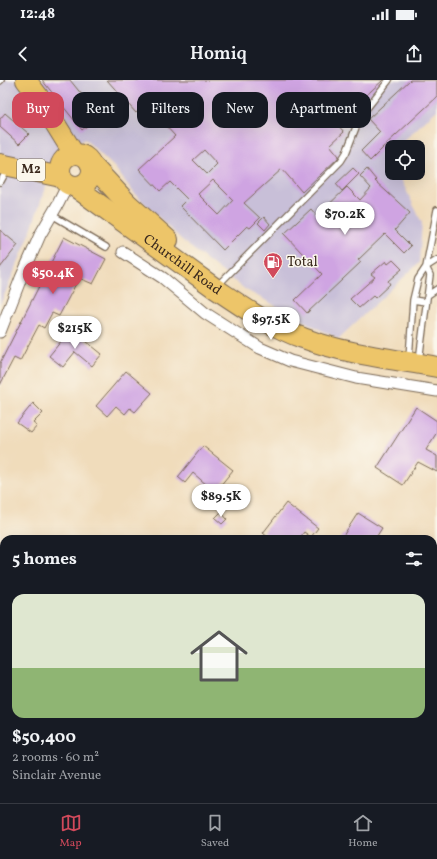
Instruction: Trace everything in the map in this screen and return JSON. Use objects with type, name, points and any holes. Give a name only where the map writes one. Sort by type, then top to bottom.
[{"type":"highway","name":"Churchill Road","points":[[26,80],[82,159],[128,204],[218,286]]},
{"type":"highway","points":[[68,156],[82,159],[91,168],[91,174],[88,179],[79,186],[68,182],[60,172],[60,166],[63,160],[68,156]]},
{"type":"highway","name":"M2","points":[[3,171],[68,182]]},
{"type":"highway","name":"Churchill Road","points":[[68,182],[218,286],[274,316],[305,330],[338,340],[422,360]]},
{"type":"street","points":[[0,332],[40,235],[58,204],[68,182]]},
{"type":"street","points":[[123,252],[163,278],[205,313],[260,348],[290,361],[356,378],[437,391]]},
{"type":"lane","points":[[218,286],[341,161],[346,153],[360,117],[389,80]]},
{"type":"lane","points":[[422,360],[413,300],[418,279],[426,267],[437,210]]},
{"type":"lane","points":[[52,215],[106,247]]},
{"type":"lane","points":[[426,267],[437,260]]},
{"type":"lane","points":[[422,360],[426,302],[430,275],[426,267]]},
{"type":"lane","points":[[428,296],[437,289]]},
{"type":"lane","points":[[413,300],[426,302]]},
{"type":"shaded area","points":[[0,80],[437,80],[437,110],[405,140],[385,140],[385,180],[401,180],[422,223],[419,263],[338,339],[246,290],[185,243],[134,193],[115,168],[85,139],[57,155],[27,241],[0,305]]},
{"type":"building","points":[[42,80],[70,80],[80,92],[72,92],[72,118],[64,108],[64,92],[52,92]]},
{"type":"building","points":[[107,80],[383,80],[370,92],[276,92],[276,128],[340,128],[344,132],[330,145],[339,156],[302,192],[282,169],[244,203],[260,218],[250,228],[247,226],[223,250],[180,206],[187,199],[170,182],[160,191],[139,169],[175,136],[168,128],[204,128],[204,92],[137,92],[136,113],[129,105],[129,92],[118,92]],"holes":[[[204,150],[217,164],[207,174],[193,160]],[[213,180],[233,200],[219,215],[198,194]]]},
{"type":"building","points":[[410,80],[437,80],[437,97],[391,140],[385,140],[385,145],[370,161],[361,151],[380,132],[371,122],[371,116]]},
{"type":"building","points":[[5,113],[12,119],[12,128],[22,128],[29,134],[19,144],[0,127],[0,119]]},
{"type":"building","points":[[353,168],[359,174],[342,191],[336,184]]},
{"type":"building","points":[[367,169],[376,180],[375,181],[410,213],[395,230],[411,246],[404,253],[385,234],[358,260],[361,262],[307,313],[295,300],[322,274],[284,234],[311,209],[317,216],[347,187],[360,200],[371,188],[360,176]]},
{"type":"building","points":[[264,217],[270,224],[265,230],[258,223]]},
{"type":"building","points":[[0,230],[18,245],[0,268]]},
{"type":"building","points":[[64,237],[106,259],[93,284],[79,278],[59,316],[52,313],[44,328],[39,325],[20,361],[14,358],[0,385],[0,363]]},
{"type":"building","points":[[393,260],[402,269],[388,281],[390,284],[375,298],[373,296],[359,308],[350,299],[375,277],[371,274],[386,261],[388,264]]},
{"type":"building","points":[[71,329],[102,354],[92,366],[75,352],[63,367],[49,356]]},
{"type":"building","points":[[126,371],[152,393],[135,412],[130,408],[125,414],[116,406],[107,416],[96,406]]},
{"type":"building","points":[[33,403],[43,413],[33,423],[37,426],[31,433],[17,423]]},
{"type":"building","points":[[416,407],[437,421],[437,432],[426,450],[437,456],[437,472],[418,462],[403,485],[377,468]]},
{"type":"building","points":[[203,446],[233,470],[215,492],[193,473],[185,483],[178,477]]},
{"type":"building","points":[[286,503],[318,528],[313,535],[308,535],[304,532],[302,535],[265,535],[263,533]]},
{"type":"building","points":[[221,512],[227,519],[222,524],[215,518]]},
{"type":"building","points":[[358,513],[382,528],[378,535],[344,535]]},
{"type":"place","name":"Total","points":[[273,279]]}]
